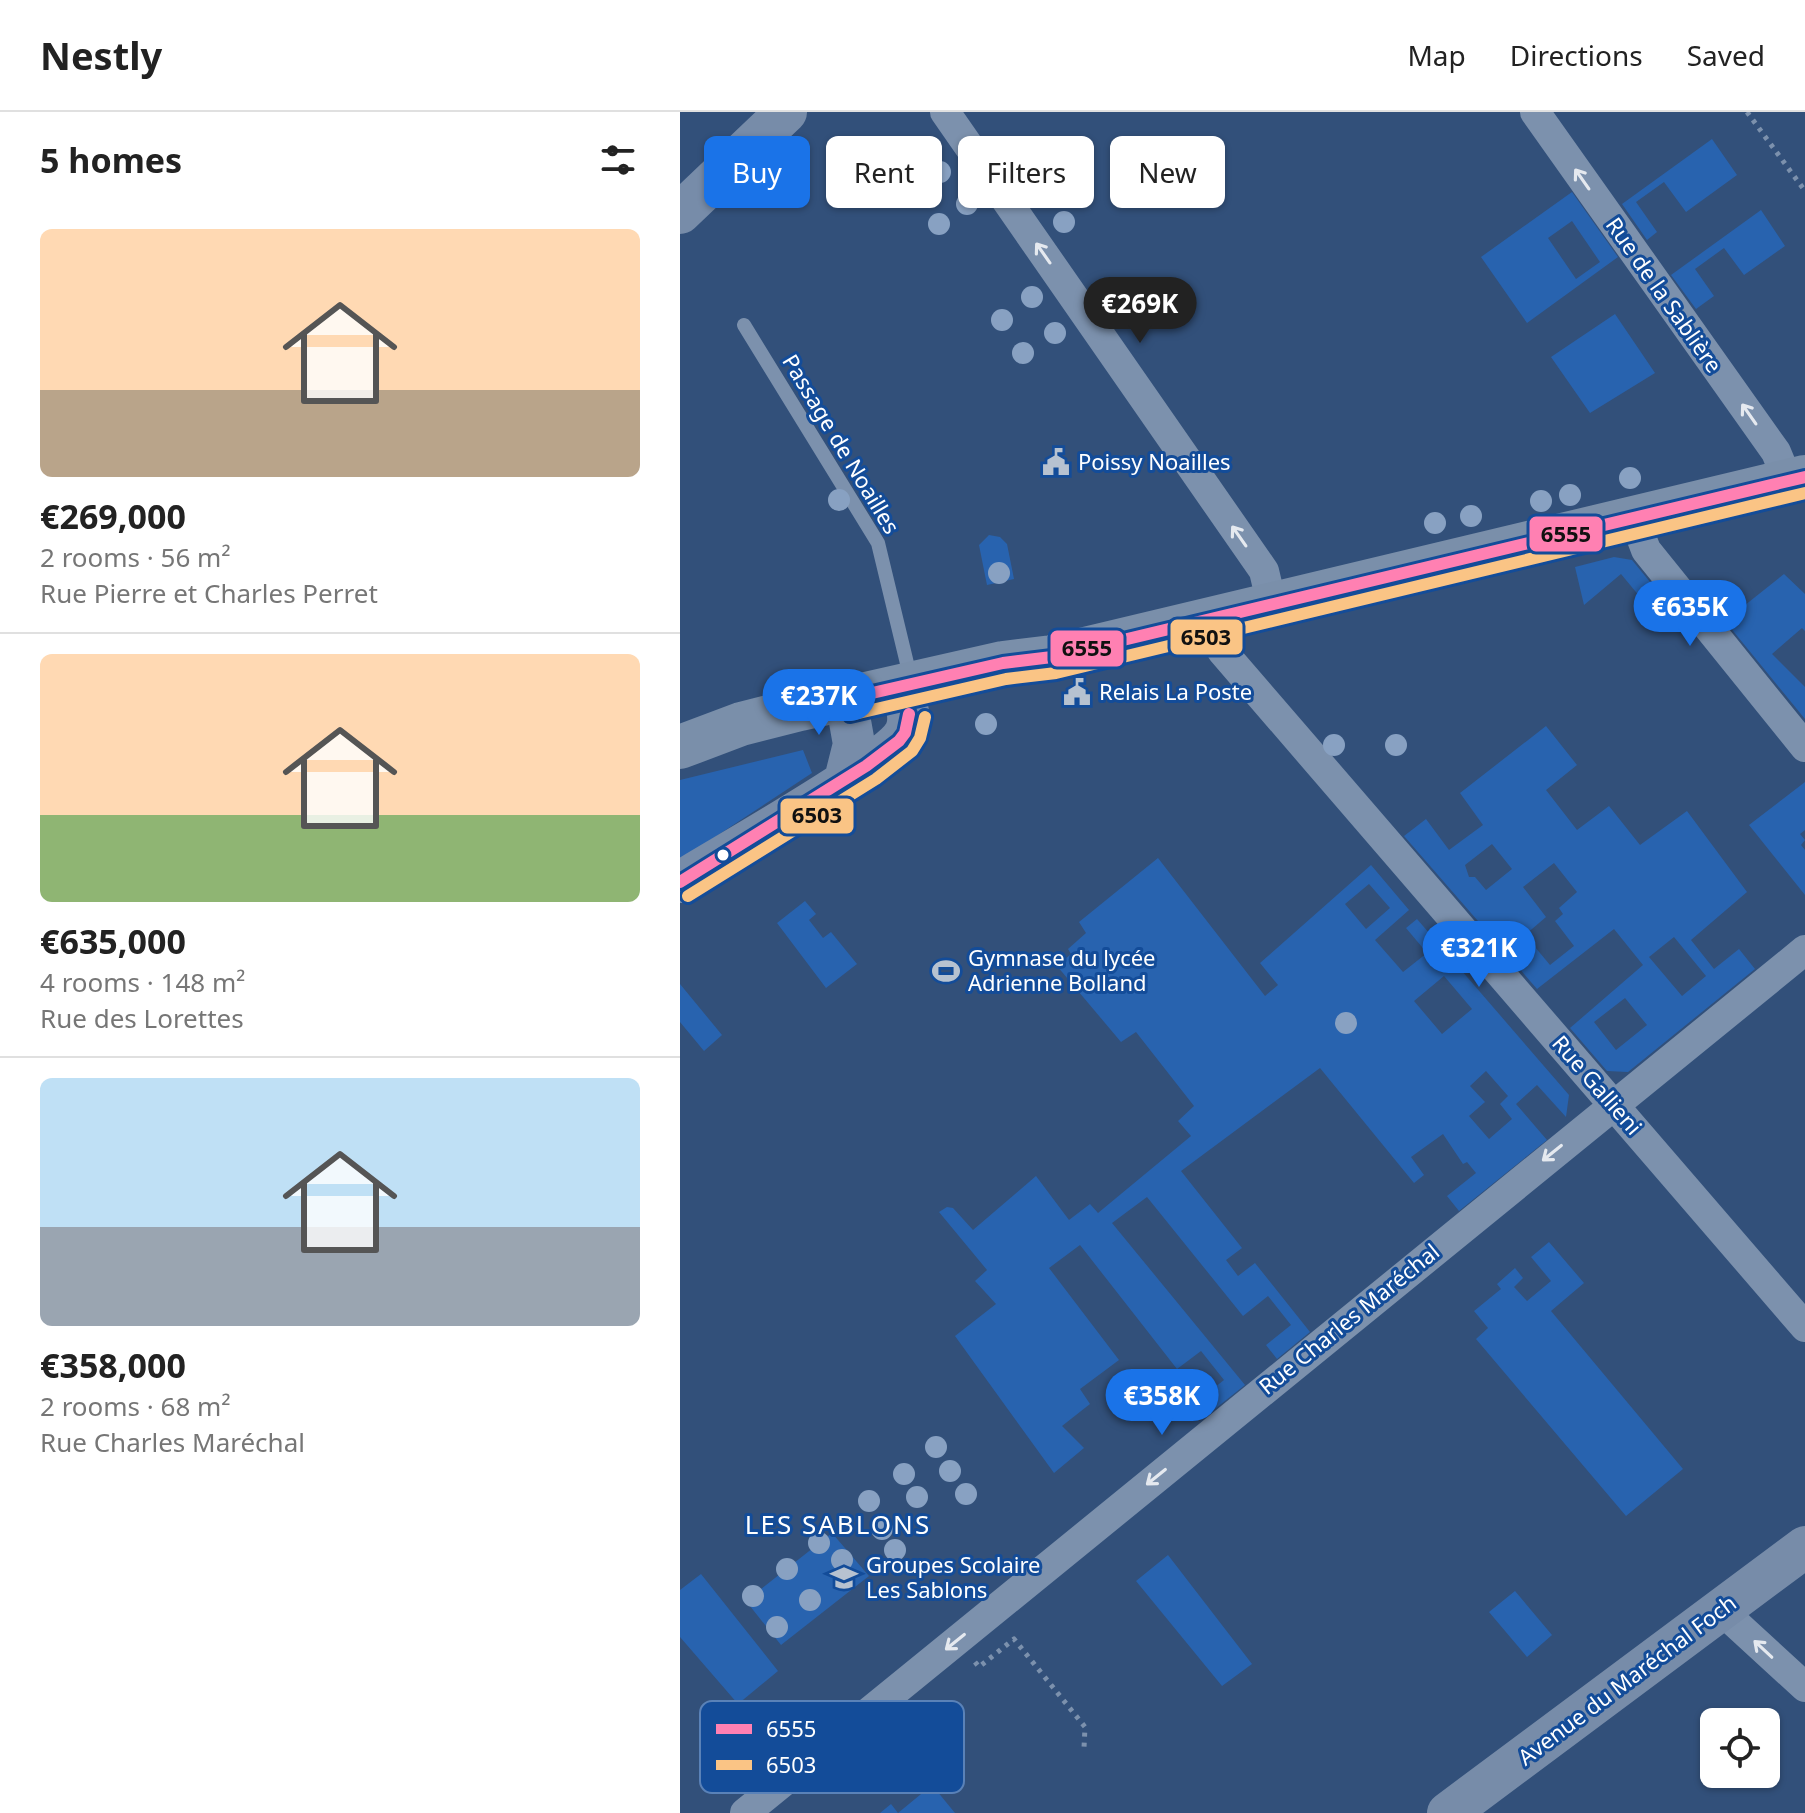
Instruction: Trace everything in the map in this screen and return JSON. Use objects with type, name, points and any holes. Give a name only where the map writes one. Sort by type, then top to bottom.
[{"type":"main road","points":[[683,746],[775,740],[848,712],[907,695],[970,695],[1052,657],[1796,479]]},
{"type":"street","points":[[680,213],[786,112]]},
{"type":"street","points":[[945,112],[1264,571],[1272,605]]},
{"type":"street","name":"Rue de la Sablière","points":[[1535,112],[1796,479]]},
{"type":"street","points":[[1634,518],[1646,550],[1805,747]]},
{"type":"street","name":"Rue Gallieni","points":[[1213,619],[1222,651],[1805,1327]]},
{"type":"street","points":[[680,882],[845,780],[899,741],[905,733],[907,695]]},
{"type":"street","points":[[845,780],[853,753],[848,712]]},
{"type":"street","name":"Rue Charles Maréchal","points":[[882,1701],[1805,950]]},
{"type":"street","name":"Avenue du Maréchal Foch","points":[[1448,1813],[1805,1547]]},
{"type":"street","points":[[1721,1610],[1805,1687]]},
{"type":"street","name":"Rue Charles Maréchal","points":[[745,1813],[769,1793]]},
{"type":"lane","name":"Passage de Noailles","points":[[744,325],[878,543],[907,695]]},
{"type":"path","points":[[1747,112],[1805,191]]},
{"type":"path","points":[[966,1652],[979,1667],[1014,1639],[1085,1727],[1084,1748]]},
{"type":"shaded area","points":[[1712,139],[1737,175],[1686,212],[1664,182],[1636,202],[1657,232],[1647,240],[1622,204]]},
{"type":"shaded area","points":[[1572,192],[1618,257],[1527,323],[1481,257]],"holes":[[[1572,221],[1600,262],[1576,279],[1548,238]]]},
{"type":"shaded area","points":[[1761,210],[1785,246],[1744,275],[1724,248],[1695,269],[1714,296],[1696,309],[1671,275]]},
{"type":"shaded area","points":[[1615,314],[1655,373],[1590,413],[1551,357]]},
{"type":"shaded area","points":[[989,535],[1000,537],[1007,544],[1014,579],[987,585],[979,545]]},
{"type":"shaded area","points":[[1614,557],[1632,560],[1659,593],[1645,603],[1621,574],[1584,605],[1575,567]]},
{"type":"shaded area","points":[[1784,574],[1805,594],[1805,631],[1802,628],[1772,654],[1805,687],[1805,719],[1725,621]]},
{"type":"shaded area","points":[[1546,726],[1577,765],[1546,790],[1577,830],[1609,806],[1640,845],[1687,811],[1747,892],[1691,940],[1714,969],[1739,949],[1755,969],[1628,1072],[1607,1071],[1570,1028],[1643,965],[1614,929],[1537,989],[1404,836],[1426,819],[1449,850],[1483,825],[1460,793]],"holes":[[[1492,844],[1512,869],[1486,890],[1475,877],[1469,877],[1465,865]],[[1554,863],[1577,892],[1559,908],[1563,914],[1555,921],[1574,946],[1550,965],[1525,935],[1546,917],[1523,887]],[[1674,937],[1706,976],[1682,996],[1649,957]],[[1625,998],[1647,1025],[1616,1050],[1594,1022]]]},
{"type":"shaded area","points":[[803,750],[812,773],[680,860],[680,780]]},
{"type":"shaded area","points":[[1805,782],[1805,830],[1800,834],[1805,840],[1801,845],[1805,850],[1805,895],[1749,825]]},
{"type":"shaded area","points":[[1158,858],[1265,996],[1278,985],[1260,963],[1371,865],[1409,910],[1375,940],[1403,972],[1427,953],[1406,928],[1417,919],[1569,1095],[1566,1117],[1537,1085],[1516,1104],[1547,1140],[1459,1211],[1447,1196],[1476,1173],[1467,1162],[1463,1164],[1443,1134],[1411,1157],[1424,1175],[1414,1183],[1320,1068],[1181,1171],[1242,1248],[1226,1260],[1238,1276],[1255,1263],[1310,1332],[1277,1359],[1266,1345],[1291,1325],[1268,1296],[1243,1316],[1147,1197],[1112,1223],[1245,1385],[1211,1412],[1200,1399],[1224,1380],[1201,1351],[1177,1369],[1080,1245],[1049,1268],[1119,1360],[1080,1389],[1090,1404],[1062,1426],[1084,1448],[1054,1473],[955,1336],[996,1304],[975,1281],[987,1270],[939,1212],[947,1207],[953,1208],[973,1230],[1036,1176],[1069,1220],[1090,1204],[1098,1213],[1191,1136],[1178,1121],[1194,1106],[1136,1032],[1121,1042],[1057,966],[1071,954],[1068,949],[1086,933],[1079,922]],"holes":[[[1369,884],[1390,908],[1366,929],[1345,904]],[[1444,976],[1472,1009],[1442,1034],[1414,1001]],[[1486,1071],[1508,1096],[1500,1104],[1512,1119],[1489,1139],[1469,1116],[1485,1102],[1470,1086]]]},
{"type":"shaded area","points":[[805,901],[816,914],[809,920],[823,938],[831,932],[857,964],[826,988],[777,923]]},
{"type":"shaded area","points":[[680,984],[722,1035],[704,1051],[680,1022]]},
{"type":"shaded area","points":[[1549,1242],[1584,1283],[1551,1311],[1683,1469],[1626,1516],[1476,1339],[1488,1328],[1474,1311],[1501,1289],[1497,1284],[1515,1268],[1523,1278],[1514,1287],[1527,1301],[1551,1281],[1531,1257]]},
{"type":"shaded area","points":[[832,1533],[869,1576],[781,1645],[746,1601]]},
{"type":"shaded area","points":[[1168,1555],[1252,1664],[1222,1686],[1136,1581]]},
{"type":"shaded area","points":[[701,1574],[778,1671],[742,1701],[735,1701],[680,1637],[680,1590]]},
{"type":"shaded area","points":[[1515,1591],[1552,1635],[1527,1657],[1489,1612]]},
{"type":"shaded area","points":[[922,1793],[939,1793],[955,1813],[898,1813]]},
{"type":"shaded area","points":[[891,1804],[898,1813],[880,1813]]},
{"type":"transit line","name":"6555","points":[[846,699],[1003,663],[1052,657],[1805,477]]},
{"type":"transit line","name":"6503","points":[[850,715],[1006,679],[1056,673],[1805,493]]},
{"type":"transit line","name":"6555","points":[[680,882],[866,766],[899,741],[905,733],[909,714]]},
{"type":"transit line","name":"6503","points":[[688,896],[876,779],[912,751],[920,738],[925,717]]},
{"type":"place","name":"Poissy Noailles","points":[[1056,462]]},
{"type":"place","name":"Relais La Poste","points":[[1077,692]]},
{"type":"place","name":"Gymnase du lycée Adrienne Bolland","points":[[946,971]]},
{"type":"place","name":"Groupes Scolaire Les Sablons","points":[[844,1578]]},
{"type":"district","name":"LES SABLONS","points":[[838,1525]]}]
